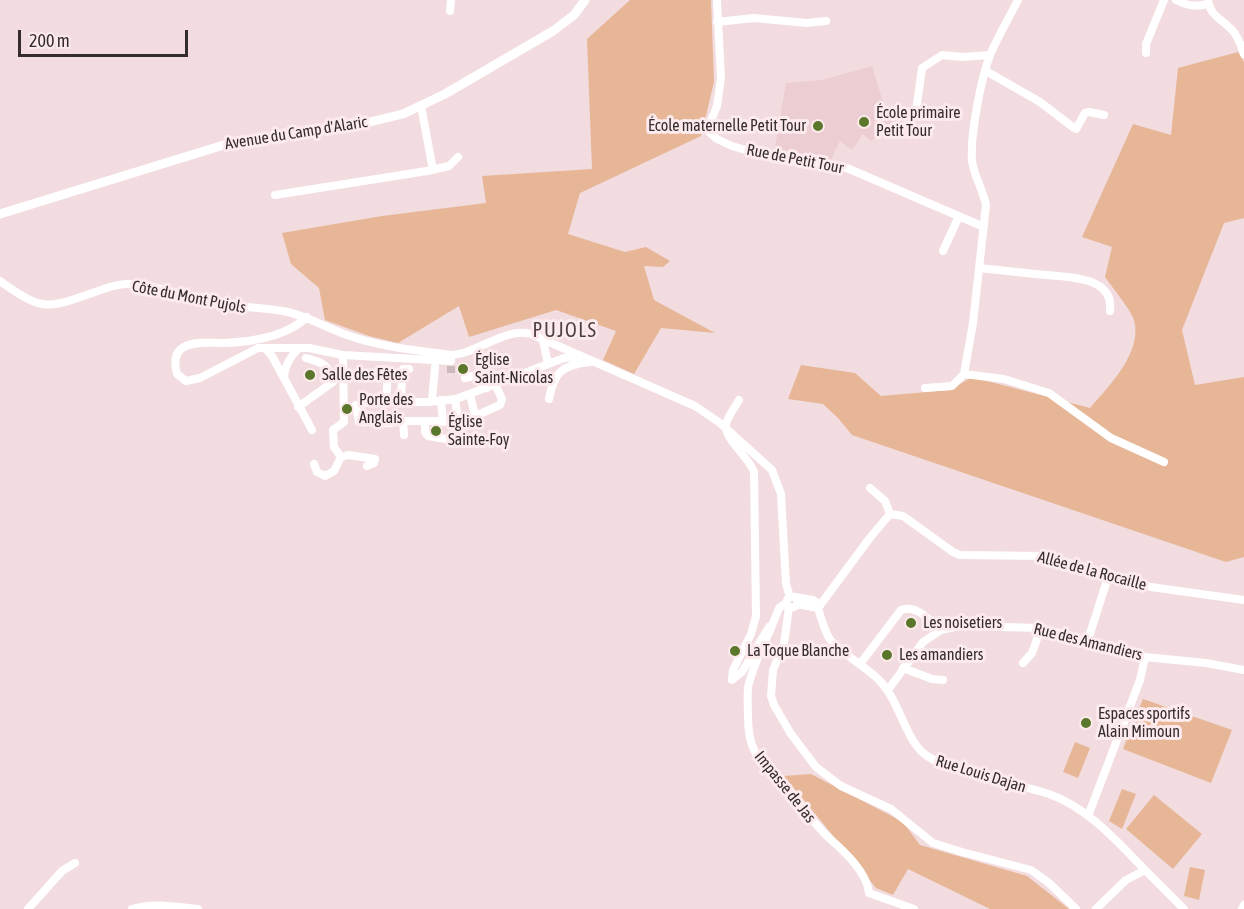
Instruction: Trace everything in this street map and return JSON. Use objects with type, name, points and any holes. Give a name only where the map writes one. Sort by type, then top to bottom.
[{"type":"main road","name":"Avenue du Camp d'Alaric","points":[[0,214],[227,144],[370,122],[403,114],[553,31],[574,15],[585,0]]},
{"type":"street","points":[[450,11],[451,0]]},
{"type":"street","points":[[717,0],[717,22],[754,18],[807,23],[826,21]]},
{"type":"street","points":[[925,388],[952,386],[964,374],[986,205],[983,189],[972,160],[974,134],[990,55],[1018,0]]},
{"type":"street","points":[[1146,53],[1146,44],[1164,0]]},
{"type":"street","points":[[1176,0],[1187,6],[1196,7],[1208,2],[1214,16],[1231,28],[1237,36],[1244,54]]},
{"type":"street","name":"Rue de Petit Tour","points":[[717,22],[721,78],[717,106],[707,130],[717,140],[776,159],[847,168],[984,227]]},
{"type":"street","points":[[916,111],[922,68],[942,55],[962,57],[990,55]]},
{"type":"street","points":[[986,71],[1040,102],[1076,129],[1085,113],[1104,115]]},
{"type":"street","points":[[421,106],[433,170]]},
{"type":"street","points":[[275,195],[433,170],[449,165],[458,157]]},
{"type":"street","points":[[943,251],[958,216]]},
{"type":"street","points":[[979,268],[1079,277],[1095,284],[1106,293],[1110,310]]},
{"type":"street","name":"Côte du Mont Pujols","points":[[0,281],[27,299],[49,306],[61,305],[105,288],[126,284],[149,287],[234,307],[286,312],[307,317],[346,335],[371,343],[451,362]]},
{"type":"street","points":[[307,317],[288,329],[258,339],[236,343],[188,345],[179,350],[174,361],[177,374],[186,381],[200,378],[258,348],[299,348],[343,355],[451,362]]},
{"type":"street","points":[[429,402],[435,366],[451,362],[463,353],[517,332],[531,334],[695,406],[726,429],[772,470],[779,484],[786,584],[792,602],[784,644],[773,670],[771,696],[791,734],[816,767],[841,786],[891,809],[933,843],[1030,870],[1049,883],[1076,909]]},
{"type":"street","points":[[543,340],[548,364]]},
{"type":"street","points":[[265,348],[272,356],[298,408],[312,430]]},
{"type":"street","points":[[284,379],[284,368],[299,348]]},
{"type":"street","points":[[341,457],[334,447],[333,430],[344,422],[343,355]]},
{"type":"street","points":[[495,384],[502,399],[500,405],[451,421],[359,422],[356,409],[356,405],[455,399],[564,358],[580,356]]},
{"type":"street","points":[[298,408],[333,382],[330,371],[324,364],[306,358]]},
{"type":"street","points":[[549,399],[554,379],[561,370],[576,363],[592,362]]},
{"type":"street","points":[[401,401],[403,369],[408,369]]},
{"type":"street","points":[[383,370],[388,370],[386,402]]},
{"type":"street","points":[[468,378],[482,374],[486,388]]},
{"type":"street","points":[[964,374],[1004,379],[1049,393],[1111,438],[1164,462]]},
{"type":"street","points":[[391,377],[402,378]]},
{"type":"street","points":[[470,395],[475,415]]},
{"type":"street","points":[[451,421],[455,399]]},
{"type":"street","points":[[739,399],[726,424],[726,433],[746,457],[754,472],[756,616],[751,634],[733,670],[732,680],[742,672],[769,627],[771,628],[779,608],[792,602],[818,606],[890,514],[885,501],[870,489]]},
{"type":"street","points":[[427,421],[425,432],[428,436],[446,439],[457,437],[441,400]]},
{"type":"street","points":[[403,421],[404,435]]},
{"type":"street","points":[[314,464],[317,472],[325,476],[334,471],[341,457],[348,455],[375,459],[374,463],[367,466]]},
{"type":"street","name":"Allée de la Rocaille","points":[[890,514],[903,516],[960,555],[1045,556],[1151,587],[1244,600]]},
{"type":"street","points":[[1088,640],[1109,574]]},
{"type":"street","name":"Rue Louis Dajan","points":[[818,606],[831,641],[888,690],[912,739],[926,756],[942,764],[1052,795],[1074,806],[1115,839],[1184,909]]},
{"type":"street","points":[[860,664],[901,610],[907,608],[917,610],[941,630],[923,642],[888,690]]},
{"type":"street","name":"Rue des Amandiers","points":[[941,630],[959,626],[1041,628],[1145,657],[1206,663],[1244,670]]},
{"type":"street","name":"Impasse de Jas","points":[[771,628],[756,662],[748,688],[748,723],[750,739],[755,752],[766,767],[782,781],[821,831],[857,867],[868,885],[869,893],[914,909]]},
{"type":"street","points":[[1023,663],[1032,654],[1041,628]]},
{"type":"street","points":[[1088,816],[1140,680],[1145,657]]},
{"type":"street","points":[[903,668],[932,679],[943,680]]},
{"type":"street","points":[[880,681],[897,676]]},
{"type":"street","points":[[28,909],[62,871],[75,862]]},
{"type":"street","points":[[1126,880],[1137,862]]},
{"type":"street","points":[[1095,908],[1126,880],[1145,870]]},
{"type":"street","points":[[1242,909],[1244,905]]},
{"type":"street","points":[[132,909],[142,907],[198,909]]},
{"type":"shaded area","points":[[630,0],[711,0],[714,82],[701,136],[580,193],[568,234],[625,252],[646,247],[670,261],[663,267],[644,266],[654,300],[715,333],[661,328],[634,374],[603,360],[616,331],[556,310],[469,337],[459,306],[398,343],[369,336],[325,320],[319,288],[291,264],[282,233],[382,216],[486,203],[482,176],[592,169],[587,39]]},
{"type":"shaded area","points":[[1238,52],[1244,62],[1244,218],[1224,223],[1182,330],[1195,385],[1244,377],[1244,557],[1226,562],[852,435],[823,404],[788,399],[801,365],[855,373],[881,396],[950,390],[972,377],[1090,408],[1122,368],[1134,344],[1135,332],[1132,316],[1105,277],[1112,247],[1082,237],[1133,124],[1171,135],[1178,68]]},
{"type":"shaded area","points":[[872,66],[883,102],[895,126],[871,141],[863,134],[852,150],[840,141],[830,161],[774,153],[786,83],[822,80]]},
{"type":"shaded area","points":[[1143,699],[1232,730],[1211,783],[1123,749]]},
{"type":"shaded area","points":[[1075,742],[1090,748],[1078,778],[1063,772]]},
{"type":"shaded area","points":[[811,774],[903,822],[920,845],[1027,876],[1069,909],[990,909],[908,869],[893,895],[876,888],[784,776]]},
{"type":"shaded area","points":[[1122,789],[1136,794],[1122,829],[1109,821]]},
{"type":"shaded area","points":[[1154,795],[1202,834],[1173,869],[1126,829]]},
{"type":"shaded area","points":[[1190,867],[1205,870],[1199,900],[1184,896]]},
{"type":"tunnel","points":[[451,366],[451,373]]},
{"type":"place","name":"École primaire Petit Tour","points":[[864,122]]},
{"type":"place","name":"École maternelle Petit Tour","points":[[818,126]]},
{"type":"place","name":"Église Saint-Nicolas","points":[[463,369]]},
{"type":"place","name":"Salle des Fêtes","points":[[310,375]]},
{"type":"place","name":"Porte des Anglais","points":[[347,409]]},
{"type":"place","name":"Église Sainte-Foy","points":[[436,431]]},
{"type":"place","name":"Les noisetiers","points":[[911,623]]},
{"type":"place","name":"La Toque Blanche","points":[[735,651]]},
{"type":"place","name":"Les amandiers","points":[[887,655]]},
{"type":"place","name":"Espaces sportifs Alain Mimoun","points":[[1086,723]]},
{"type":"district","name":"PUJOLS","points":[[565,331]]}]
